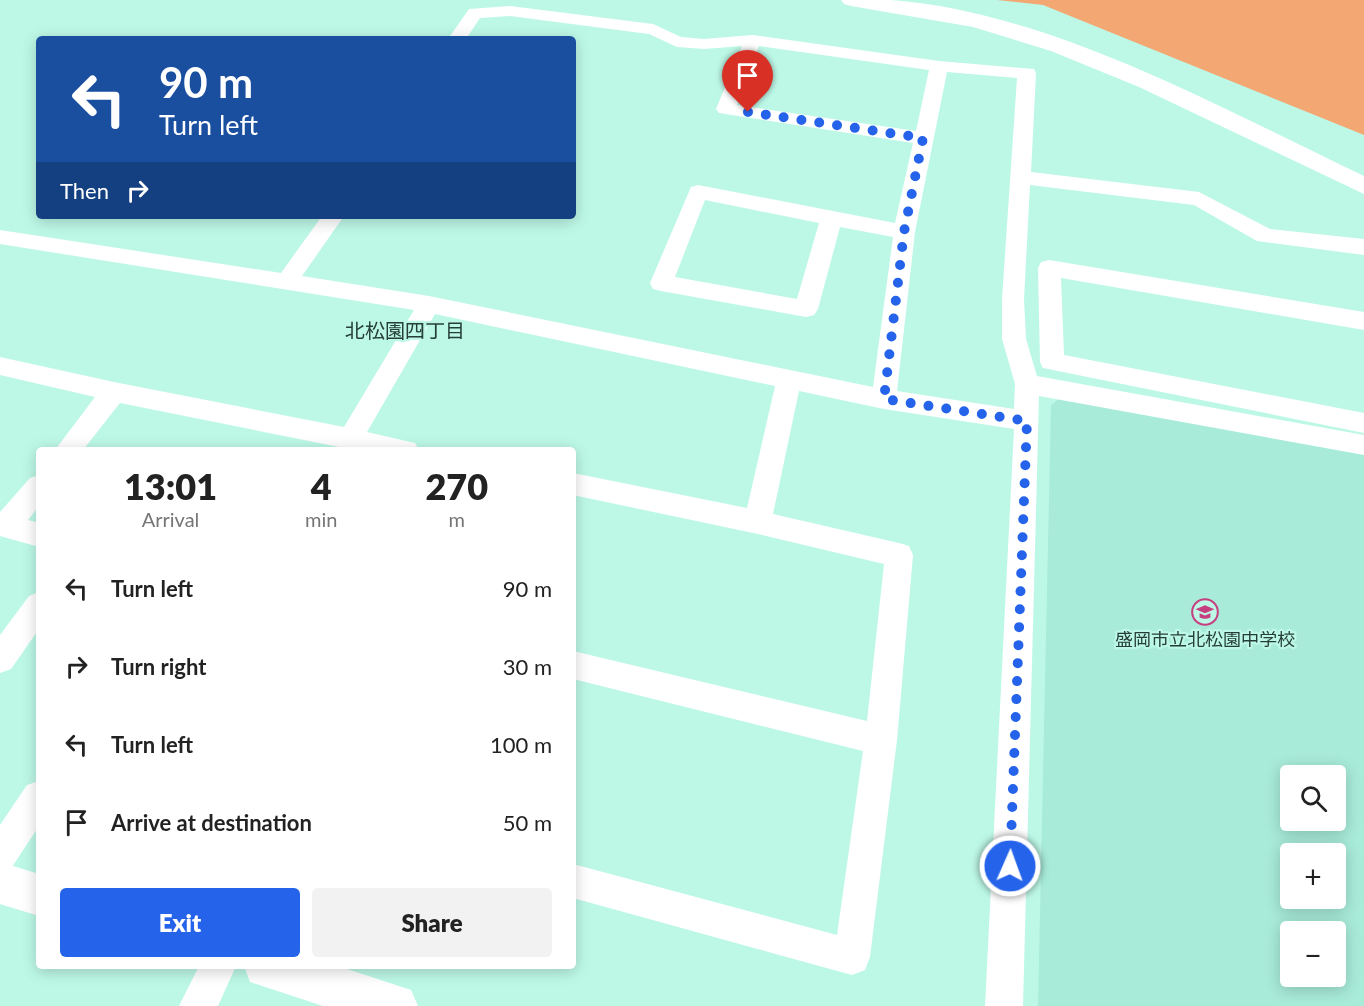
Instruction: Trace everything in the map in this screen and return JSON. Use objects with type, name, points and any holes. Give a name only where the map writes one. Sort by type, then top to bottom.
[{"type":"street","points":[[851,0],[935,14],[1012,31],[1108,65],[1364,186]]},
{"type":"street","points":[[459,36],[475,13],[510,11],[653,29],[676,42],[704,44],[753,40],[939,66],[1027,73],[1013,299],[1014,339],[1027,384],[1027,421],[1004,1006]]},
{"type":"street","points":[[753,40],[726,109],[923,138]]},
{"type":"street","points":[[884,399],[904,232],[939,66]]},
{"type":"street","points":[[1021,177],[1199,199],[1265,236],[1364,247]]},
{"type":"street","points":[[831,219],[806,309],[661,283],[698,192],[904,232]]},
{"type":"street","points":[[286,282],[331,219]]},
{"type":"street","points":[[0,256],[8,238],[429,304],[884,399],[1027,421]]},
{"type":"street","points":[[1364,321],[1049,268],[1052,363],[1364,423]]},
{"type":"street","points":[[350,439],[429,304]]},
{"type":"street","points":[[0,366],[114,392],[391,447]]},
{"type":"street","points":[[758,522],[789,380]]},
{"type":"street","points":[[1027,384],[1364,445]]},
{"type":"street","points":[[70,447],[114,392]]},
{"type":"street","points":[[576,485],[758,522],[899,555],[881,740],[852,957],[576,882]]},
{"type":"street","points":[[36,489],[3,525],[36,534]]},
{"type":"street","points":[[0,659],[36,610]]},
{"type":"street","points":[[576,666],[881,740]]},
{"type":"street","points":[[0,855],[36,801]]},
{"type":"street","points":[[0,883],[36,894]]},
{"type":"street","points":[[198,1006],[216,969]]},
{"type":"street","points":[[276,969],[395,1006]]},
{"type":"shaded area","points":[[997,0],[1364,0],[1364,135],[1043,5]]},
{"type":"shaded area","name":"盛岡市立北松園中学校","points":[[1065,394],[1364,449],[1364,1006],[1038,1006],[1051,405]]},
{"type":"place","name":"盛岡市立北松園中学校","points":[[1205,612]]},
{"type":"district","name":"北松園四丁目","points":[[405,331]]},
{"type":"route","points":[[748,112],[923,138],[904,232],[884,399],[1027,421],[1010,866]]}]
